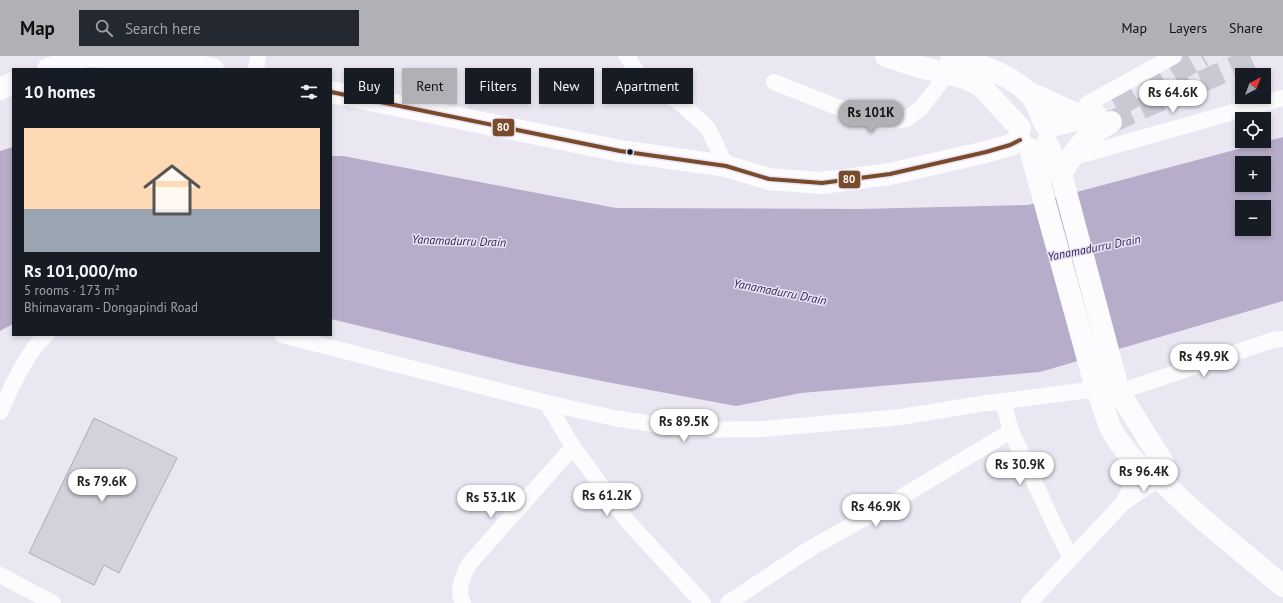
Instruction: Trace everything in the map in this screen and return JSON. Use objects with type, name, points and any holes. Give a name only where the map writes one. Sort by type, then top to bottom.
[{"type":"main road","points":[[51,68],[86,56]]},
{"type":"main road","points":[[91,56],[170,61],[208,68]]},
{"type":"main road","points":[[886,56],[976,63],[1006,76],[1025,90],[1087,127]]},
{"type":"main road","points":[[952,61],[966,78],[981,86],[1037,136],[1065,171],[1117,384],[1146,436],[1154,471]]},
{"type":"main road","points":[[0,89],[12,83]]},
{"type":"main road","points":[[1025,90],[1035,102],[1041,188],[1096,385],[1110,427],[1119,442],[1136,463],[1154,471],[1191,499],[1224,519],[1283,569]]},
{"type":"main road","points":[[332,92],[620,151],[726,166],[770,179],[822,183],[890,174],[986,152],[1037,136],[1087,127],[1112,116]]},
{"type":"main road","points":[[1065,171],[1087,127]]},
{"type":"main road","points":[[1127,451],[1146,436]]},
{"type":"main road","points":[[1191,499],[1283,586]]},
{"type":"street","points":[[256,68],[258,56]]},
{"type":"street","points":[[627,56],[642,80],[678,101],[708,128],[726,166]]},
{"type":"street","points":[[1087,127],[1087,104],[1174,56]]},
{"type":"street","points":[[774,82],[867,119],[889,122],[906,119],[921,108],[952,61]]},
{"type":"street","points":[[1065,171],[1283,98]]},
{"type":"street","points":[[0,412],[21,368],[41,339],[45,336]]},
{"type":"street","points":[[286,336],[547,403],[614,418],[691,430],[763,429],[901,417],[1096,385]]},
{"type":"street","points":[[1117,384],[1273,340],[1283,339]]},
{"type":"street","points":[[1003,401],[1011,431],[1055,527],[1072,558]]},
{"type":"street","points":[[547,403],[573,447],[628,522],[703,603]]},
{"type":"street","points":[[728,603],[811,548],[888,505],[1011,431]]},
{"type":"street","points":[[463,603],[461,590],[462,576],[469,564],[573,447]]},
{"type":"street","points":[[1029,603],[1154,471]]},
{"type":"street","points":[[0,575],[27,597],[53,603]]},
{"type":"water","name":"Yanamadurru Drain","points":[[1283,137],[1283,301],[1040,372],[801,393],[736,406],[517,364],[332,319],[332,156],[343,156],[616,208],[859,209],[1028,205],[1242,148],[1271,148],[1271,140]]},
{"type":"water","points":[[12,147],[12,325],[0,331],[0,151]]},
{"type":"building","points":[[94,418],[177,458],[119,573],[104,565],[94,585],[29,553]]},
{"type":"tunnel","points":[[1116,107],[1203,56]]},
{"type":"tunnel","points":[[1111,122],[1259,56]]},
{"type":"transit line","name":"80","points":[[332,92],[620,151],[726,166],[769,179],[822,183],[890,174],[986,152],[1010,145],[1020,140]]}]
